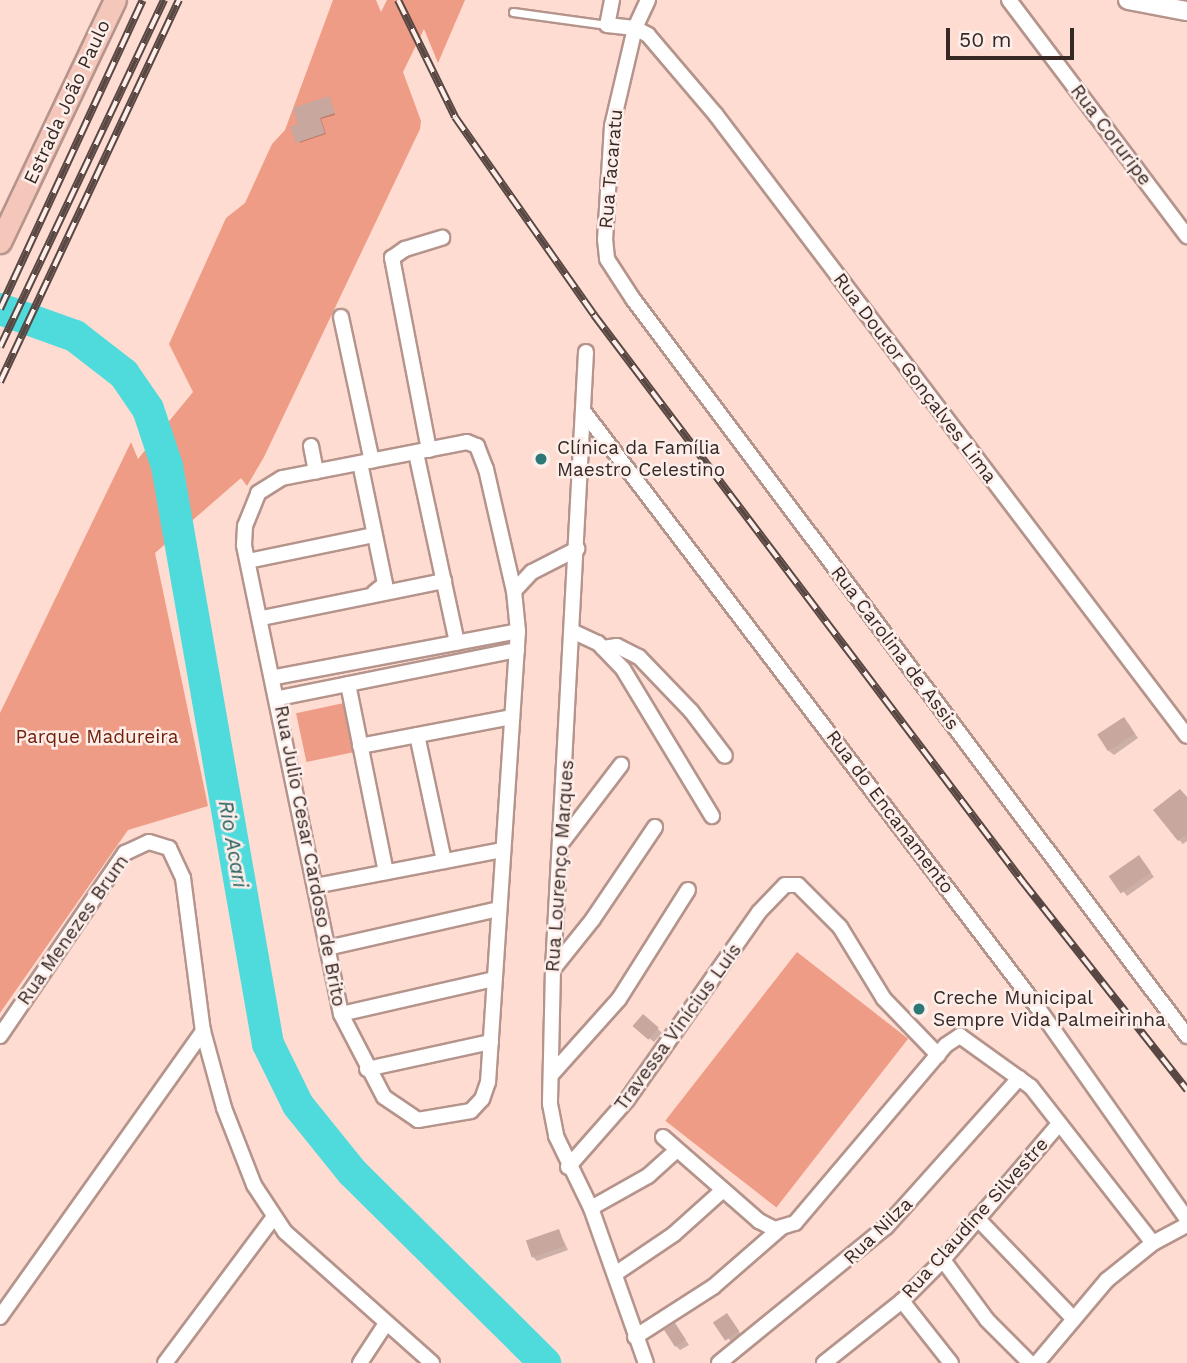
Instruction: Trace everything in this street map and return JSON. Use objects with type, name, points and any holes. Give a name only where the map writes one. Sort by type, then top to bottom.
[{"type":"main road","name":"Estrada João Paulo","points":[[0,242],[115,0]]},
{"type":"street","points":[[612,0],[607,25],[635,28]]},
{"type":"street","name":"Rua Tacaratu","points":[[607,259],[605,239],[612,126],[635,28],[648,0]]},
{"type":"street","name":"Rua Coruripe","points":[[1009,0],[1187,236]]},
{"type":"street","points":[[1128,0],[1187,11]]},
{"type":"street","name":"Rua Doutor Gonçalves Lima","points":[[635,28],[663,50],[716,115],[1187,736]]},
{"type":"street","points":[[442,238],[405,249],[392,258],[444,581],[457,643]]},
{"type":"street","name":"Rua Carolina de Assis","points":[[607,259],[633,299],[1187,1036]]},
{"type":"street","points":[[341,317],[366,462],[374,534],[385,584],[375,593]]},
{"type":"street","name":"Rua Lourenço Marques","points":[[586,352],[563,841],[552,969],[551,1075],[556,1136],[568,1167],[591,1208],[646,1363]]},
{"type":"street","name":"Rua do Encanamento","points":[[584,412],[1015,977],[1187,1219]]},
{"type":"street","name":"Rua Julio Cesar Cardoso de Brito","points":[[467,442],[477,446],[514,591],[518,631],[491,1042],[482,1099],[471,1111],[453,1118],[418,1120],[384,1097],[367,1069],[341,1014],[275,677],[248,561],[245,526],[258,493],[282,478],[366,462],[467,442]]},
{"type":"street","points":[[311,446],[316,472]]},
{"type":"street","points":[[248,561],[374,534]]},
{"type":"street","points":[[514,591],[532,572],[577,549]]},
{"type":"street","points":[[262,618],[444,581]]},
{"type":"street","points":[[275,677],[518,631]]},
{"type":"street","points":[[574,632],[603,648],[624,669],[712,816]]},
{"type":"street","points":[[603,648],[617,646],[639,657],[725,756]]},
{"type":"street","points":[[279,698],[517,650]]},
{"type":"street","points":[[348,684],[386,872]]},
{"type":"street","points":[[360,746],[512,717]]},
{"type":"street","points":[[418,735],[444,861]]},
{"type":"street","points":[[563,841],[621,765]]},
{"type":"street","points":[[552,969],[593,919],[655,827]]},
{"type":"street","name":"Rua Menezes Brum","points":[[0,1036],[125,853],[139,843],[158,843],[169,848],[180,864],[203,1031]]},
{"type":"street","points":[[315,886],[502,850]]},
{"type":"street","name":"Travessa Vinícius Luís","points":[[568,1167],[634,1091],[759,912],[785,885],[798,885],[840,927],[884,999],[939,1055]]},
{"type":"street","points":[[551,1075],[619,999],[688,890]]},
{"type":"street","points":[[327,948],[499,909]]},
{"type":"street","points":[[341,1014],[494,979]]},
{"type":"street","points":[[203,1031],[237,1147],[272,1218],[386,1325],[432,1363]]},
{"type":"street","points":[[0,1317],[203,1031]]},
{"type":"street","points":[[663,1138],[675,1152],[768,1227],[795,1223],[810,1209],[939,1055],[960,1036],[1019,1078],[1153,1243]]},
{"type":"street","points":[[367,1069],[491,1042]]},
{"type":"street","name":"Rua Nilza","points":[[719,1363],[886,1227],[1019,1078]]},
{"type":"street","name":"Rua Claudine Silvestre","points":[[824,1363],[902,1301],[943,1260],[1059,1124]]},
{"type":"street","points":[[591,1208],[648,1175],[675,1152]]},
{"type":"street","points":[[615,1274],[674,1234],[722,1191]]},
{"type":"street","points":[[164,1363],[272,1218]]},
{"type":"street","points":[[977,1218],[1074,1319]]},
{"type":"street","points":[[1037,1363],[1095,1291],[1153,1243],[1187,1225]]},
{"type":"street","points":[[635,1337],[713,1287],[782,1227]]},
{"type":"street","points":[[943,1260],[987,1320],[1030,1363]]},
{"type":"street","points":[[902,1301],[951,1363]]},
{"type":"street","points":[[360,1363],[386,1325]]},
{"type":"lane","points":[[513,12],[607,25]]},
{"type":"green space","name":"Parque Madureira","points":[[333,0],[376,0],[381,12],[387,0],[465,0],[438,63],[424,29],[403,72],[421,121],[420,129],[264,457],[247,486],[241,478],[155,553],[208,806],[128,830],[0,1013],[0,713],[131,442],[138,459],[193,392],[169,344],[226,218],[245,203],[272,144],[285,130]]},
{"type":"green space","points":[[344,703],[354,752],[306,762],[296,713]]},
{"type":"green space","points":[[797,952],[908,1039],[776,1207],[665,1121]]},
{"type":"building","points":[[329,96],[335,113],[320,118],[325,133],[296,143],[290,127],[298,124],[293,108]]},
{"type":"building","points":[[1124,717],[1135,734],[1108,751],[1097,734]]},
{"type":"building","points":[[1180,789],[1187,797],[1187,834],[1178,841],[1153,810]]},
{"type":"building","points":[[1139,855],[1151,872],[1121,893],[1109,876]]},
{"type":"building","points":[[643,1014],[659,1028],[648,1040],[633,1026]]},
{"type":"building","points":[[559,1229],[565,1246],[532,1257],[526,1240]]},
{"type":"building","points":[[727,1313],[739,1331],[725,1341],[713,1323]]},
{"type":"building","points":[[675,1323],[686,1340],[675,1347],[664,1330]]},
{"type":"waterway","name":"Rio Acari","points":[[0,309],[75,336],[124,374],[148,409],[167,466],[268,1044],[298,1105],[352,1172],[545,1363]]},
{"type":"railway","points":[[0,309],[143,0]]},
{"type":"railway","points":[[0,347],[164,0]]},
{"type":"railway","points":[[0,382],[179,0]]},
{"type":"railway","points":[[398,0],[455,117],[594,315],[1023,882],[1187,1090]]},
{"type":"place","name":"Clínica da Família Maestro Celestino","points":[[541,459]]},
{"type":"place","name":"Creche Municipal Sempre Vida Palmeirinha","points":[[919,1009]]}]
